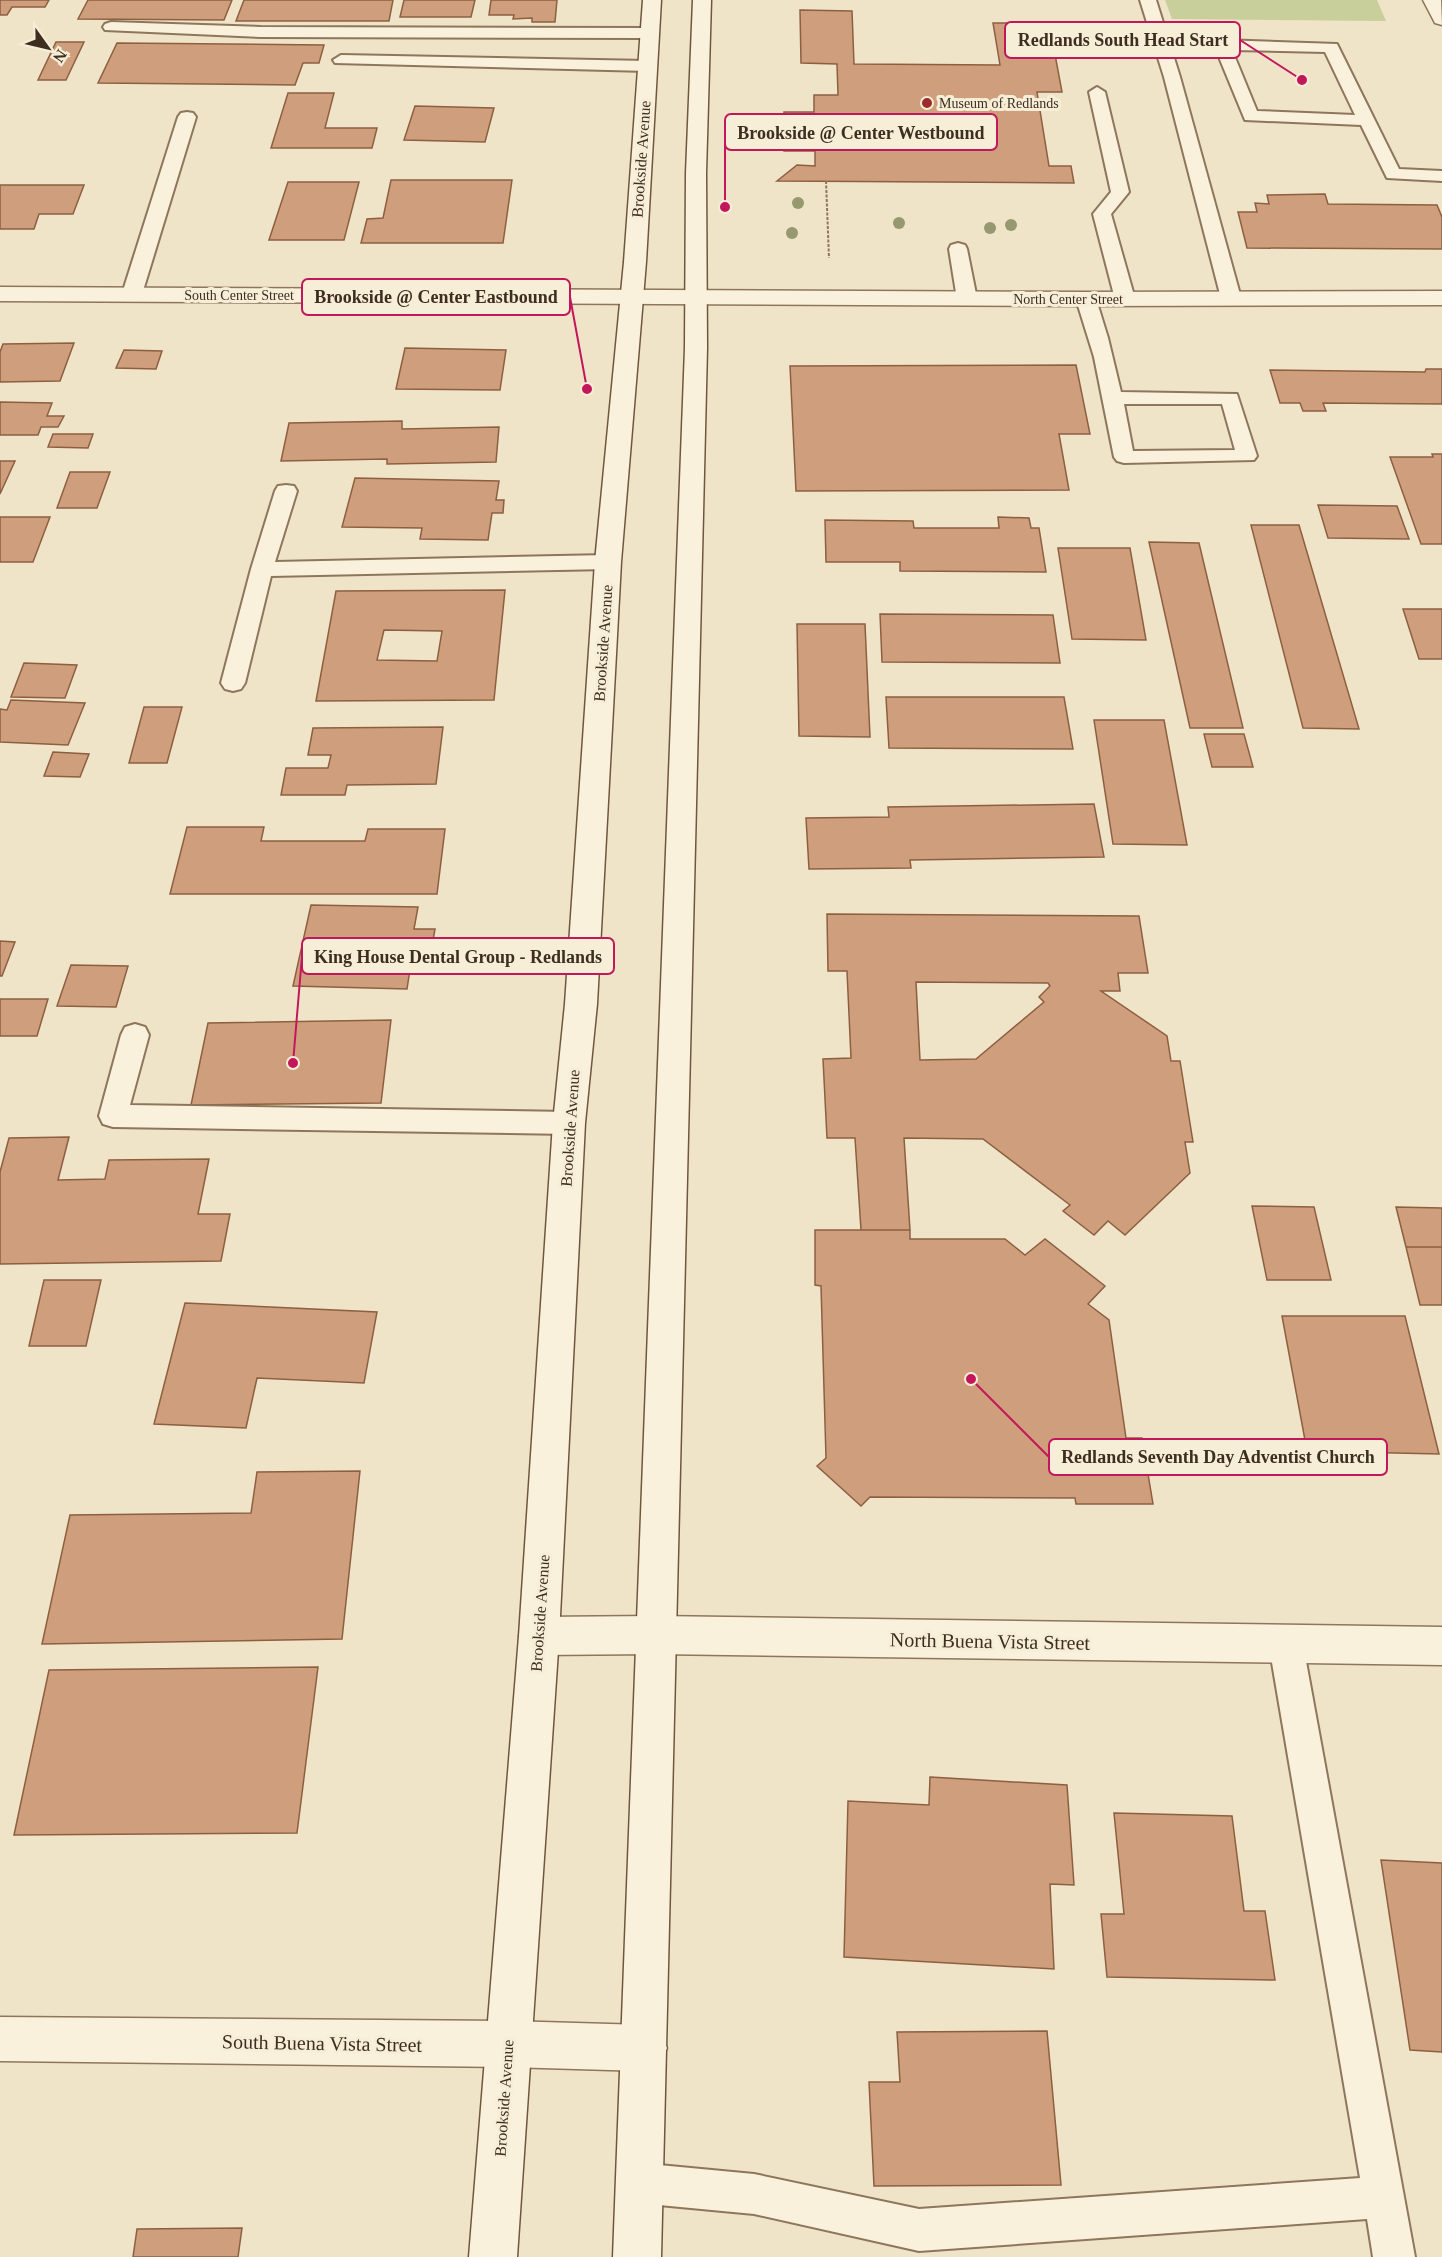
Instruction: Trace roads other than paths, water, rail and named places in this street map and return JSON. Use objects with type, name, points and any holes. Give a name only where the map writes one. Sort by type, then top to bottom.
[{"type":"main road","name":"Brookside Avenue","points":[[493,2257],[539,1636],[569,1123],[580,1004],[608,562],[652,0]]},
{"type":"main road","points":[[637,2257],[696,348],[694,297],[696,173],[702,0]]},
{"type":"main road","points":[[1432,0],[1442,19]]},
{"type":"main road","name":"South Center Street","points":[[0,294],[694,297]]},
{"type":"main road","name":"North Center Street","points":[[694,297],[1442,298]]},
{"type":"main road","name":"North Buena Vista Street","points":[[539,1636],[655,1635],[1442,1646]]},
{"type":"main road","name":"South Buena Vista Street","points":[[0,2039],[508,2044],[644,2048]]},
{"type":"lane","points":[[1148,0],[1172,77],[1231,298]]},
{"type":"lane","points":[[111,27],[261,32],[649,33]]},
{"type":"lane","points":[[1365,120],[1251,116],[1222,45],[1331,46],[1393,174],[1442,176]]},
{"type":"lane","points":[[340,60],[648,66]]},
{"type":"lane","points":[[1097,92],[1120,192],[1102,214],[1125,299]]},
{"type":"lane","points":[[132,294],[187,117]]},
{"type":"lane","points":[[958,249],[967,298]]},
{"type":"lane","points":[[1086,299],[1099,334],[1112,398],[1124,457],[1247,456],[1230,398],[1112,398]]},
{"type":"lane","points":[[233,683],[262,569],[286,491]]},
{"type":"lane","points":[[262,569],[608,562]]},
{"type":"lane","points":[[135,1035],[113,1116],[569,1123]]},
{"type":"lane","points":[[1286,1645],[1394,2257]]},
{"type":"lane","points":[[638,2183],[754,2194],[919,2230],[1384,2197]]},
{"type":"place","name":"Redlands South Head Start","points":[[1302,80]]},
{"type":"place","name":"Museum of Redlands","points":[[927,103]]},
{"type":"place","name":"Brookside @ Center Westbound","points":[[725,207]]},
{"type":"place","name":"Brookside @ Center Eastbound","points":[[587,389]]},
{"type":"place","name":"King House Dental Group - Redlands","points":[[293,1063]]},
{"type":"place","name":"Redlands Seventh Day Adventist Church","points":[[971,1379]]}]
